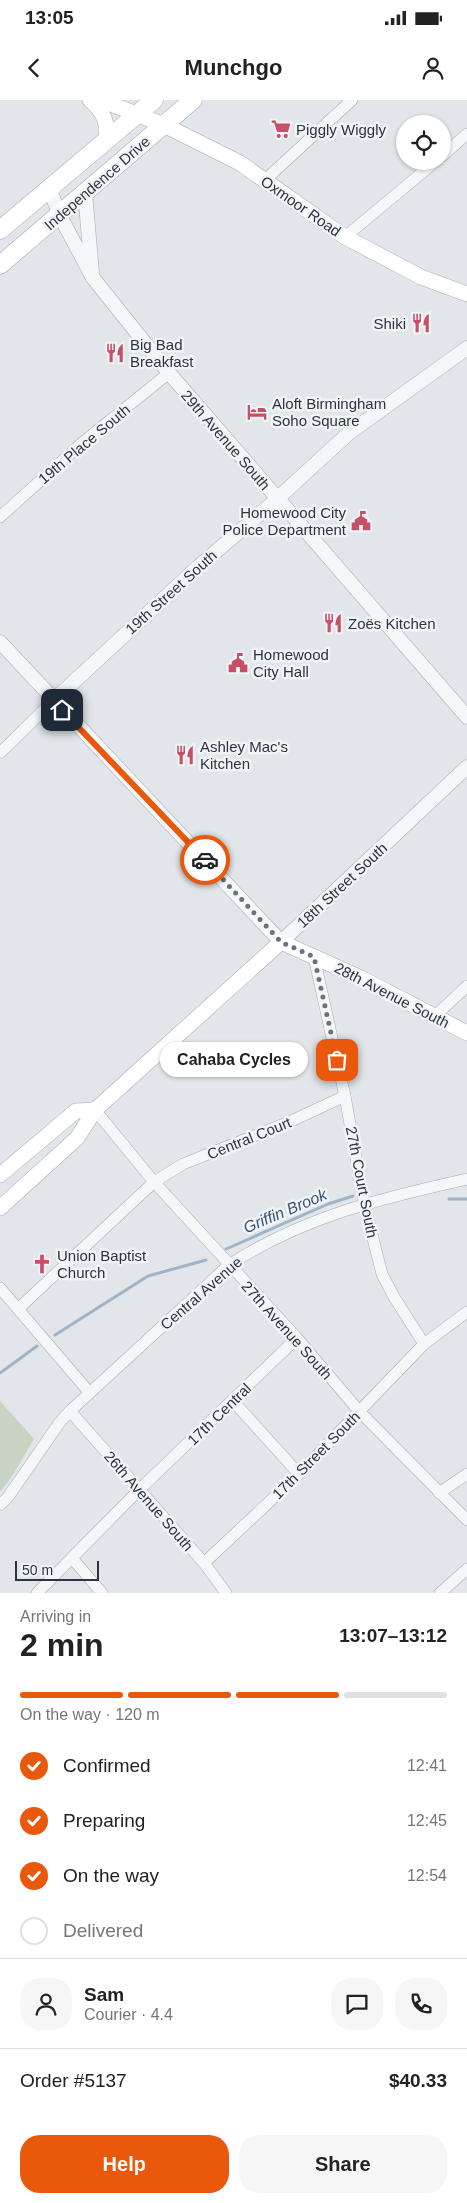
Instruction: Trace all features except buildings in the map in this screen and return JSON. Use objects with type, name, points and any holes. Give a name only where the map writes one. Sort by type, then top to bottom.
[{"type":"main road","points":[[90,100],[101,109],[108,128],[106,142]]},
{"type":"main road","name":"Oxmoor Road","points":[[101,100],[164,125],[240,163],[345,237],[421,277],[467,294]]},
{"type":"main road","name":"Independence Drive","points":[[0,230],[50,190],[154,100]]},
{"type":"main road","name":"Independence Drive","points":[[0,265],[60,216],[192,100]]},
{"type":"main road","name":"28th Avenue South","points":[[281,942],[361,978],[467,1033]]},
{"type":"main road","name":"18th Street South","points":[[0,1208],[77,1138],[95,1110],[281,942]]},
{"type":"main road","points":[[0,1174],[76,1111],[95,1110]]},
{"type":"street","points":[[265,180],[352,100]]},
{"type":"street","points":[[451,148],[467,134]]},
{"type":"street","points":[[345,237],[425,170]]},
{"type":"street","name":"29th Avenue South","points":[[50,190],[60,216],[93,278],[169,374],[467,717]]},
{"type":"street","points":[[85,193],[93,278]]},
{"type":"street","name":"19th Street South","points":[[0,753],[198,567],[349,434],[467,348]]},
{"type":"street","name":"19th Place South","points":[[0,517],[82,443],[169,374]]},
{"type":"street","name":"28th Avenue South","points":[[0,642],[281,942]]},
{"type":"street","name":"18th Street South","points":[[281,942],[467,767]]},
{"type":"street","name":"27th Court South","points":[[314,957],[345,1096],[364,1203],[382,1274],[394,1297],[424,1344]]},
{"type":"street","points":[[434,1017],[467,986]]},
{"type":"street","name":"Central Court","points":[[18,1309],[154,1182],[183,1164],[289,1122],[345,1096]]},
{"type":"street","name":"27th Avenue South","points":[[95,1110],[154,1182],[297,1338],[359,1411],[467,1520]]},
{"type":"street","name":"Central Avenue","points":[[0,1504],[8,1497],[60,1422],[70,1411],[229,1265],[256,1247],[333,1214],[364,1203],[467,1179]]},
{"type":"street","points":[[0,1288],[89,1392]]},
{"type":"street","points":[[424,1344],[467,1312]]},
{"type":"street","name":"17th Central","points":[[37,1593],[297,1338]]},
{"type":"street","name":"17th Street South","points":[[204,1563],[298,1474],[424,1344]]},
{"type":"street","points":[[233,1401],[298,1474]]},
{"type":"street","name":"26th Avenue South","points":[[70,1411],[204,1563],[226,1593]]},
{"type":"street","points":[[439,1493],[467,1474]]},
{"type":"street","points":[[72,1558],[102,1593]]},
{"type":"street","points":[[440,1593],[467,1568]]},
{"type":"green space","points":[[0,1401],[34,1439],[0,1492]]},
{"type":"waterway","name":"Griffin Brook","points":[[226,1249],[328,1204],[353,1196]]},
{"type":"waterway","name":"Griffin Brook","points":[[449,1199],[467,1199]]},
{"type":"waterway","name":"Griffin Brook","points":[[55,1335],[148,1276],[206,1260]]},
{"type":"waterway","name":"Griffin Brook","points":[[0,1373],[37,1346]]},
{"type":"way so far","points":[[205,860],[281,942],[314,957],[337,1060]]},
{"type":"place","name":"Piggly Wiggly","points":[[281,129]]},
{"type":"place","name":"Shiki","points":[[421,323]]},
{"type":"place","name":"Big Bad Breakfast","points":[[115,353]]},
{"type":"place","name":"Aloft Birmingham Soho Square","points":[[257,412]]},
{"type":"place","name":"Homewood City Police Department","points":[[361,521]]},
{"type":"place","name":"Zoës Kitchen","points":[[333,623]]},
{"type":"place","name":"Homewood City Hall","points":[[238,663]]},
{"type":"place","name":"Ashley Mac's Kitchen","points":[[185,755]]},
{"type":"place","name":"Cahaba Cycles","points":[[337,1060]]},
{"type":"place","name":"Union Baptist Church","points":[[42,1264]]},
{"type":"route","points":[[62,710],[205,860]]}]
